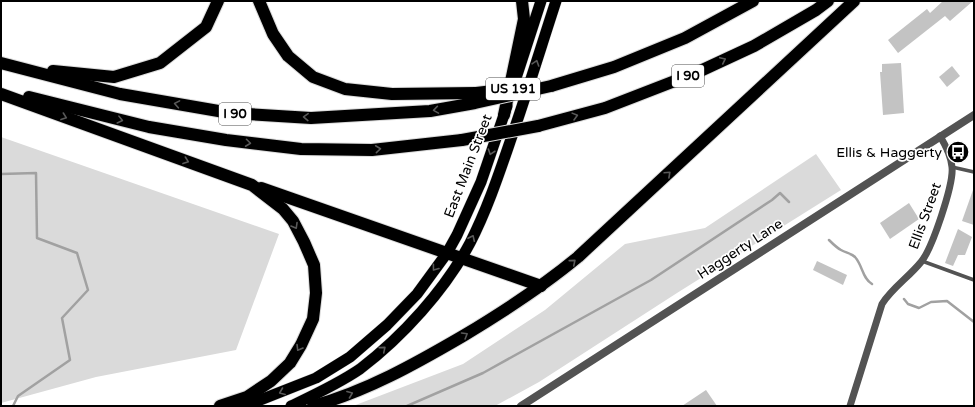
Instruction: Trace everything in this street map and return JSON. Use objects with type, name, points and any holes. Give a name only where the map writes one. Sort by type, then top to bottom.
[{"type":"highway","points":[[7,65],[114,77],[160,64],[206,27],[218,1]]},
{"type":"highway","points":[[260,1],[273,34],[288,56],[313,77],[345,89],[392,94],[475,98]]},
{"type":"highway","points":[[504,115],[524,19],[522,1]]},
{"type":"highway","name":"East Main Street","points":[[245,406],[316,378],[350,357],[388,325],[417,294],[447,253],[457,235],[481,182],[541,1]]},
{"type":"highway","points":[[291,406],[323,391],[359,369],[398,336],[428,303],[462,258],[471,242],[495,187],[556,1]]},
{"type":"highway","name":"I 90","points":[[551,86],[614,68],[685,38],[753,1]]},
{"type":"highway","name":"I 90","points":[[1,90],[149,127],[226,140],[293,148],[372,150],[462,140],[538,126],[605,108],[698,72],[754,46],[816,10],[828,1]]},
{"type":"highway","points":[[313,406],[328,402],[379,382],[508,309],[541,286],[578,257],[854,1]]},
{"type":"highway","name":"I 90","points":[[7,65],[120,94],[230,113],[311,118],[430,111],[475,98]]},
{"type":"highway","name":"US 191","points":[[475,98],[551,86]]},
{"type":"highway","points":[[1,94],[252,185],[541,286]]},
{"type":"highway","points":[[220,406],[246,397],[271,380],[290,363],[301,345],[312,318],[316,293],[314,265],[293,221],[283,209],[252,185]]},
{"type":"street","name":"Haggerty Lane","points":[[521,406],[534,402],[974,115]]},
{"type":"street","name":"Ellis Street","points":[[850,406],[882,304],[888,294],[922,261],[928,252],[952,184],[952,167],[949,153],[940,136]]},
{"type":"lane","points":[[952,167],[974,172]]},
{"type":"lane","points":[[922,261],[974,280]]},
{"type":"shaded area","points":[[1,137],[279,234],[236,350],[96,377],[1,403]]},
{"type":"shaded area","points":[[816,154],[841,190],[539,382],[495,406],[353,406],[463,364],[545,310],[625,244],[705,228]]},
{"type":"building","points":[[943,1],[973,1],[950,21],[945,16],[898,53],[888,40],[927,9],[930,13]]},
{"type":"building","points":[[901,63],[904,113],[883,115],[880,72],[882,72],[882,64]]},
{"type":"building","points":[[952,66],[960,76],[947,87],[939,77]]},
{"type":"building","points":[[974,190],[974,225],[962,221]]},
{"type":"building","points":[[909,203],[919,219],[890,239],[880,223]]},
{"type":"building","points":[[958,229],[972,237],[965,255],[958,255],[953,266],[945,263]]},
{"type":"building","points":[[817,261],[847,275],[843,285],[813,270]]},
{"type":"building","points":[[706,390],[717,406],[682,406]]},
{"type":"waterway","points":[[1,174],[36,173],[37,238],[77,253],[88,290],[62,318],[70,360],[18,396],[13,406]]},
{"type":"waterway","points":[[407,406],[483,373],[651,280],[772,200],[780,193],[789,202]]},
{"type":"waterway","points":[[829,240],[839,249],[852,255],[858,260],[866,279],[872,284]]},
{"type":"waterway","points":[[904,299],[908,304],[919,308],[931,302],[947,301],[974,322]]},
{"type":"place","name":"Ellis & Haggerty","points":[[958,152]]}]
